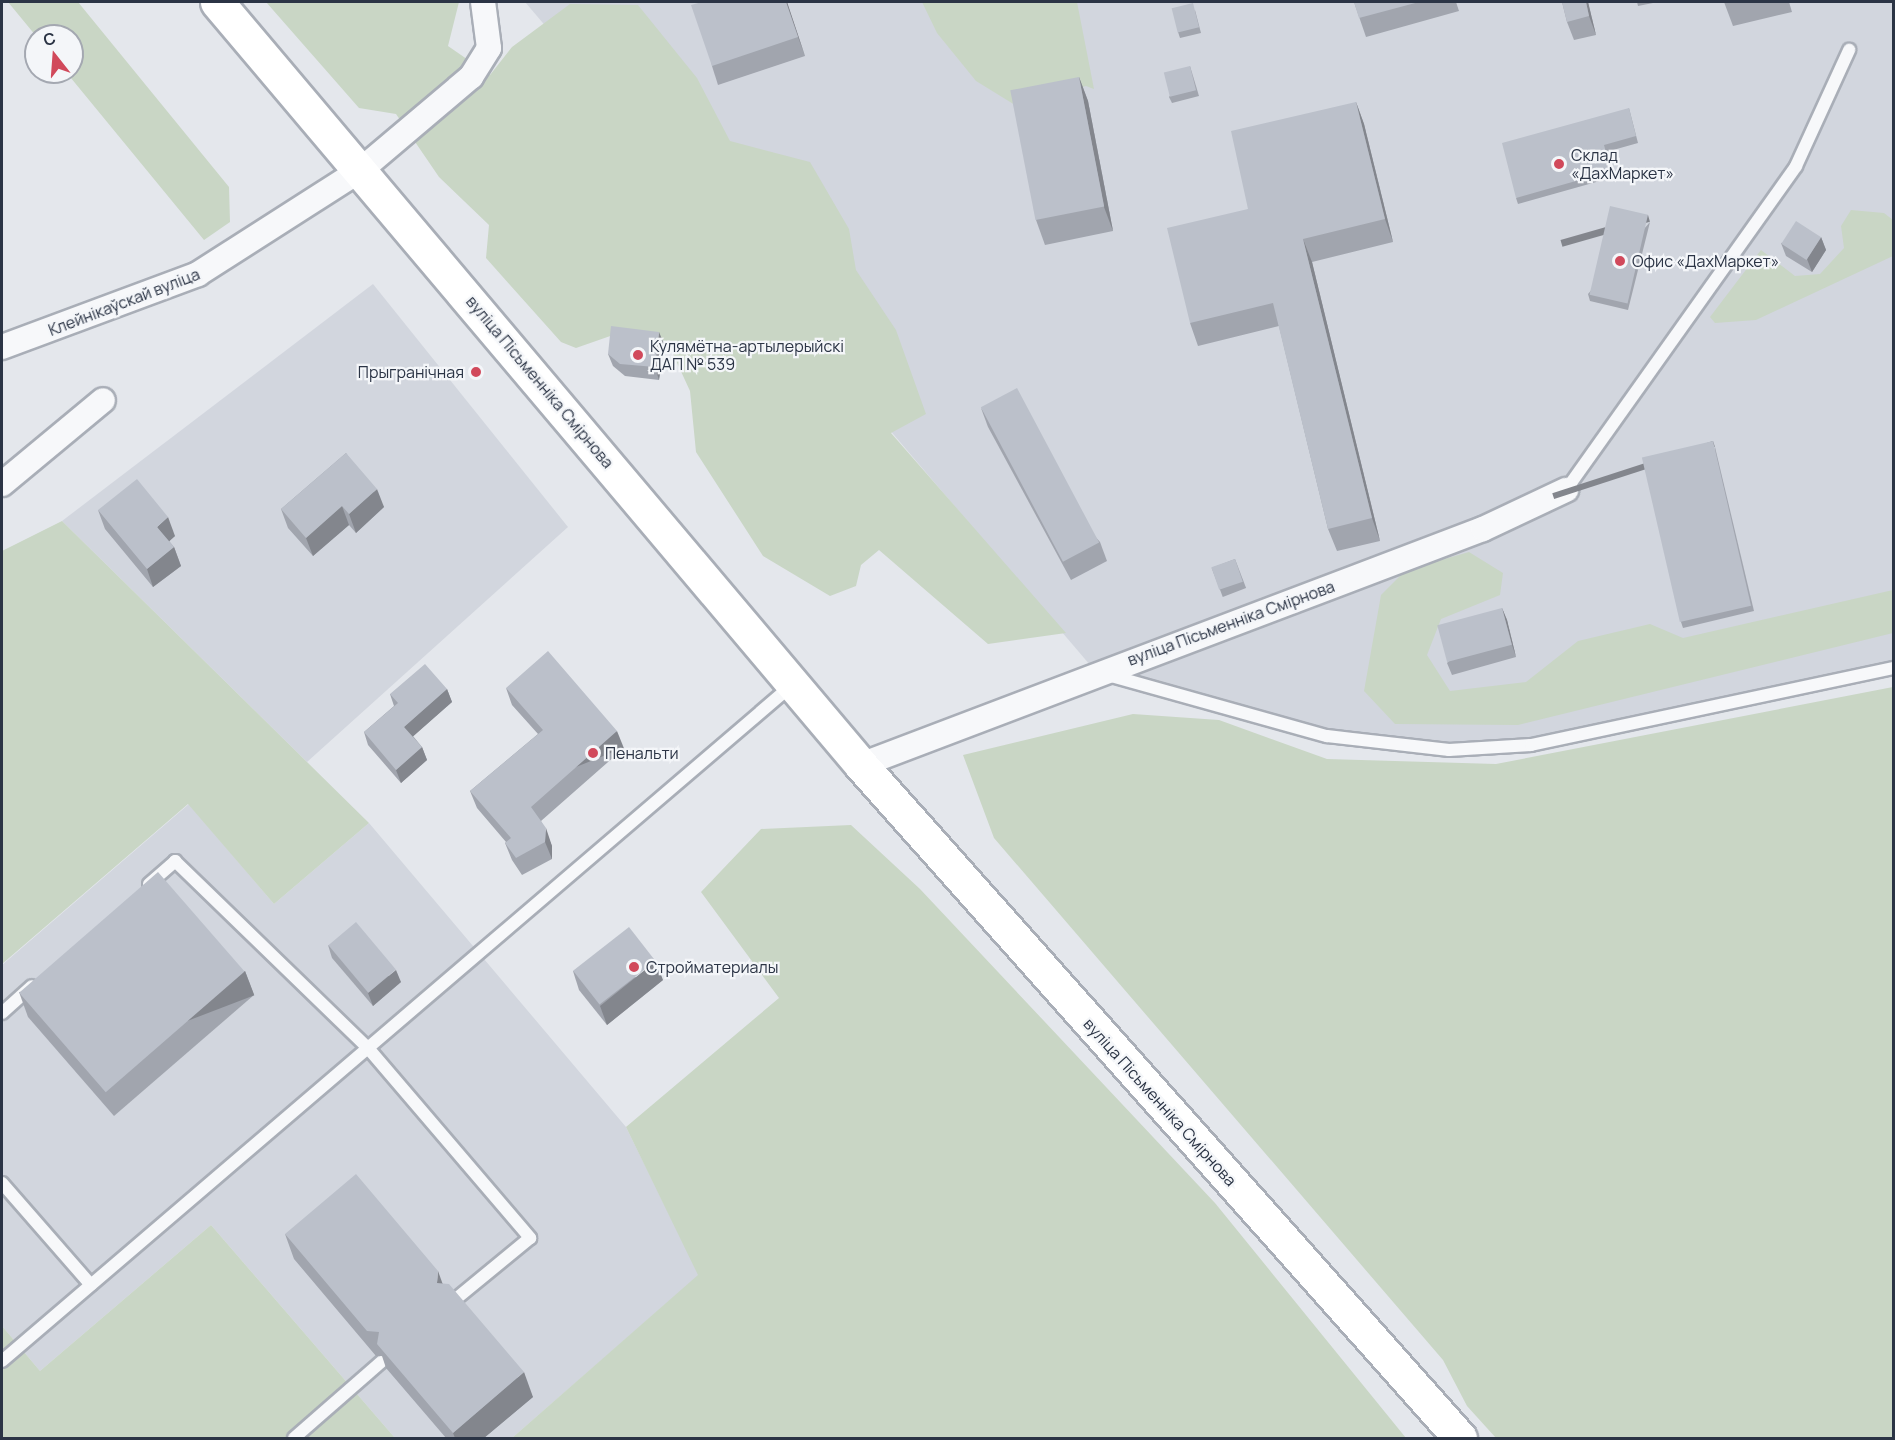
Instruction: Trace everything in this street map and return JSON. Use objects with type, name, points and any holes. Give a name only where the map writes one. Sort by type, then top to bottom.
[{"type":"main road","name":"вуліца Пісьменніка Смірнова","points":[[217,2],[362,168],[861,765],[1460,1438]]},
{"type":"street","name":"Клейнікаўскай вуліца","points":[[2,347],[198,274],[362,168],[471,76],[489,48],[483,2]]},
{"type":"street","points":[[2,484],[103,400]]},
{"type":"street","name":"вуліца Пісьменніка Смірнова","points":[[861,765],[1096,672],[1484,529],[1566,490]]},
{"type":"lane","points":[[1566,490],[1796,166],[1849,50]]},
{"type":"lane","points":[[1096,672],[1327,736],[1449,750],[1531,745],[1893,668]]},
{"type":"lane","points":[[2,1361],[793,684]]},
{"type":"lane","points":[[140,891],[175,861],[368,1047],[530,1238],[452,1302]]},
{"type":"lane","points":[[2,1013],[45,975]]},
{"type":"lane","points":[[2,1184],[91,1285]]},
{"type":"lane","points":[[294,1438],[381,1362]]},
{"type":"shaded area","points":[[525,2],[1893,2],[1893,668],[1531,745],[1449,750],[1327,736],[1096,672]]},
{"type":"shaded area","points":[[373,284],[568,527],[307,762],[62,521]]},
{"type":"shaded area","points":[[189,804],[274,904],[369,823],[626,1127],[699,1275],[512,1438],[395,1438],[211,1225],[40,1371],[2,1326],[2,965]]},
{"type":"green space","points":[[8,2],[78,2],[229,187],[230,222],[204,240],[76,84],[84,84],[84,24],[26,24]]},
{"type":"green space","points":[[266,2],[459,2],[448,46],[490,75],[512,47],[570,4],[638,5],[697,78],[730,141],[810,162],[849,229],[856,270],[896,330],[926,414],[891,433],[1066,633],[988,644],[879,550],[861,565],[856,586],[830,596],[763,556],[696,452],[690,391],[667,341],[616,334],[576,348],[561,342],[486,258],[489,225],[439,177],[396,114],[359,108]]},
{"type":"green space","points":[[922,2],[1077,2],[1094,89],[1086,86],[1015,105],[976,81],[937,33]]},
{"type":"green space","points":[[1851,210],[1884,213],[1893,220],[1893,256],[1756,320],[1715,323],[1710,317],[1761,250],[1795,276],[1820,274],[1844,248],[1841,226]]},
{"type":"green space","points":[[62,521],[369,823],[274,904],[188,804],[2,964],[2,551]]},
{"type":"green space","points":[[1469,552],[1503,573],[1500,595],[1441,619],[1427,655],[1450,691],[1526,682],[1578,641],[1650,624],[1683,638],[1893,590],[1893,633],[1518,725],[1395,724],[1364,691],[1381,595],[1406,570]]},
{"type":"green space","points":[[1893,687],[1893,1438],[1496,1438],[1467,1406],[1443,1360],[994,838],[963,755],[1133,714],[1219,720],[1327,759],[1496,764]]},
{"type":"green space","points":[[851,825],[920,889],[1215,1203],[1406,1438],[512,1438],[698,1275],[626,1127],[779,998],[701,892],[761,829]]},
{"type":"green space","points":[[211,1225],[395,1438],[2,1438],[2,1326],[40,1371]]},
{"type":"building","points":[[702,2],[786,2],[798,37],[712,66],[691,5]]},
{"type":"building","points":[[1354,2],[1419,2],[1359,18]]},
{"type":"building","points":[[1562,2],[1586,2],[1589,16],[1567,22]]},
{"type":"building","points":[[1193,3],[1199,27],[1178,33],[1172,8]]},
{"type":"building","points":[[1190,66],[1196,90],[1170,97],[1164,73]]},
{"type":"building","points":[[1079,77],[1104,207],[1035,220],[1010,90]]},
{"type":"building","points":[[1356,102],[1385,219],[1303,239],[1372,518],[1328,529],[1273,303],[1190,323],[1167,228],[1248,209],[1231,131]]},
{"type":"building","name":"Склад «ДахМаркет»","points":[[1629,108],[1636,136],[1604,145],[1611,171],[1516,198],[1502,143]]},
{"type":"building","name":"Офис «ДахМаркет»","points":[[1610,206],[1648,215],[1628,303],[1590,295]]},
{"type":"building","points":[[1796,221],[1821,237],[1806,260],[1781,244]]},
{"type":"building","points":[[611,326],[659,332],[655,367],[620,364],[608,354]]},
{"type":"building","points":[[1017,388],[1099,543],[1063,562],[981,407]]},
{"type":"building","points":[[1713,441],[1751,606],[1680,622],[1642,457]]},
{"type":"building","points":[[346,453],[377,489],[349,514],[342,506],[306,538],[281,509]]},
{"type":"building","points":[[137,479],[168,517],[157,527],[174,547],[147,569],[98,510]]},
{"type":"building","points":[[1235,559],[1243,582],[1219,590],[1211,567]]},
{"type":"building","points":[[1502,608],[1512,645],[1447,662],[1437,625]]},
{"type":"building","points":[[548,651],[617,731],[531,807],[546,828],[545,842],[516,858],[505,843],[511,838],[470,791],[543,730],[506,688]]},
{"type":"building","points":[[425,664],[447,689],[404,727],[422,747],[396,770],[364,732],[398,703],[390,694]]},
{"type":"building","points":[[158,872],[245,972],[106,1092],[19,993]]},
{"type":"building","points":[[356,922],[396,969],[368,993],[328,945]]},
{"type":"building","points":[[629,927],[655,961],[600,1005],[573,971]]},
{"type":"building","points":[[356,1174],[438,1271],[437,1283],[449,1284],[524,1372],[453,1433],[377,1344],[379,1332],[367,1331],[285,1234]]},
{"type":"place","name":"Склад «ДахМаркет»","points":[[1559,164]]},
{"type":"place","name":"Офис «ДахМаркет»","points":[[1620,261]]},
{"type":"place","name":"Кулямётна-артылерыйскі ДАП № 539","points":[[638,355]]},
{"type":"place","name":"Прыгранічная","points":[[476,372]]},
{"type":"place","name":"Пенальти","points":[[593,753]]},
{"type":"place","name":"Стройматериалы","points":[[634,967]]}]
